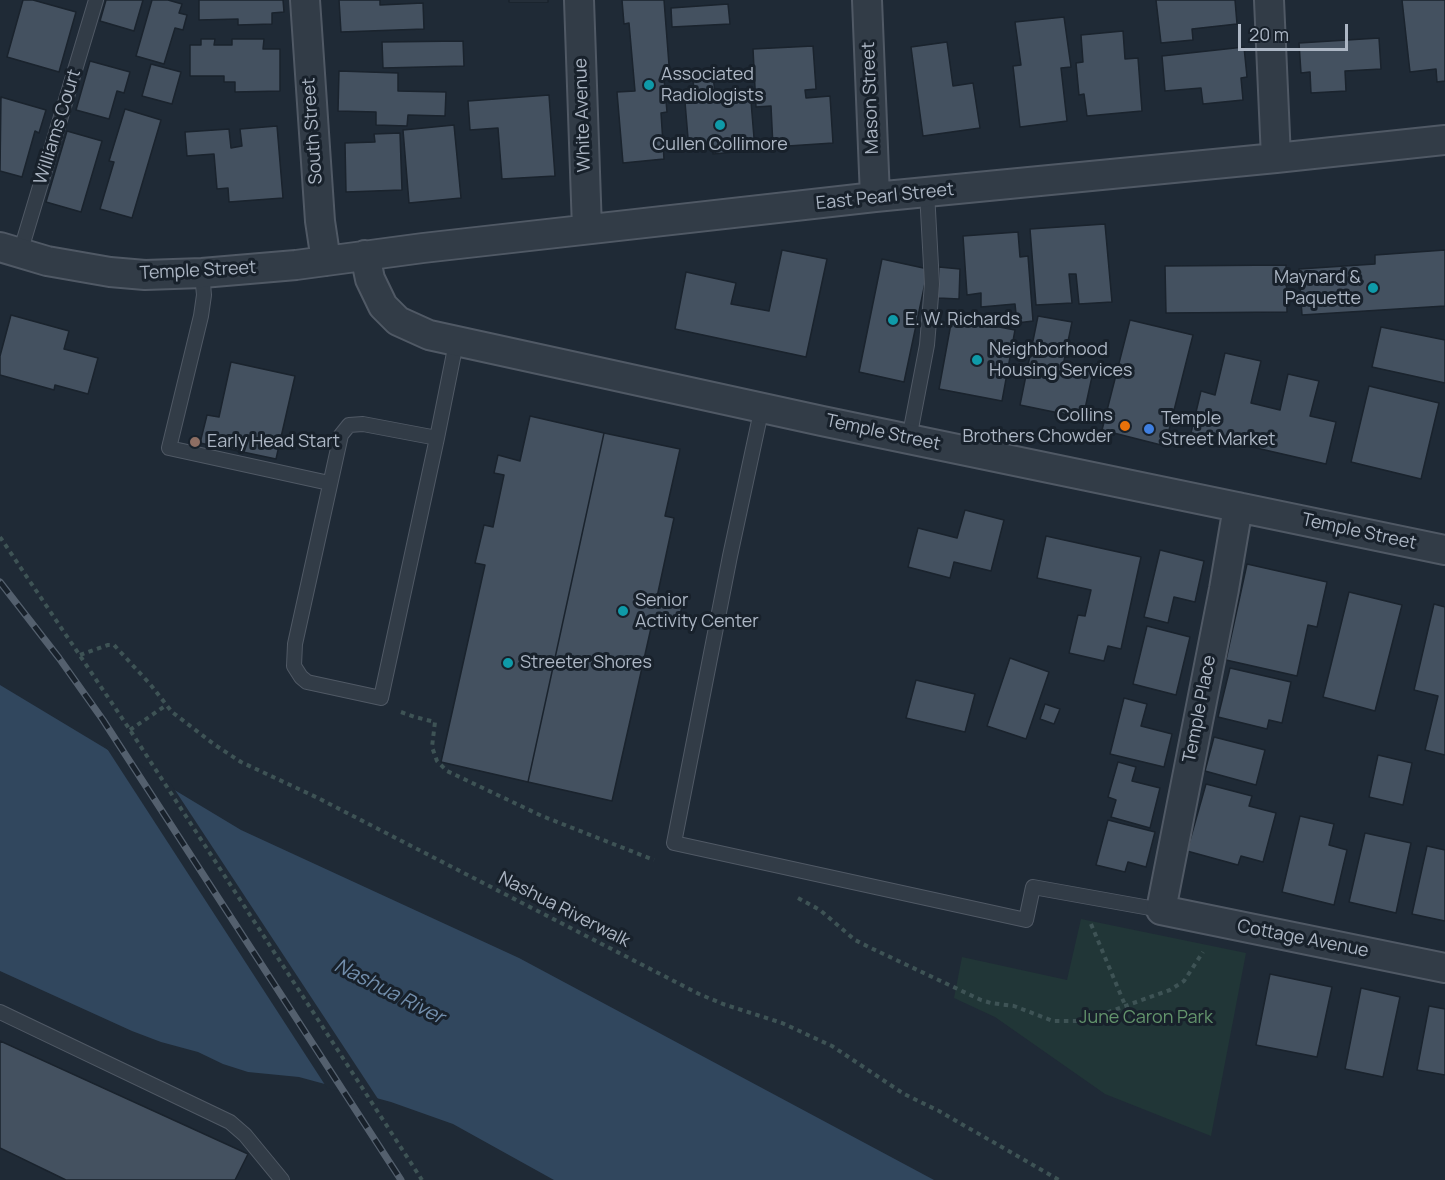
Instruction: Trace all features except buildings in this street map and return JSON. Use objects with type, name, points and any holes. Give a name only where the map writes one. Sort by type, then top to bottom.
[{"type":"street","name":"South Street","points":[[305,0],[320,221],[326,261]]},
{"type":"street","name":"White Avenue","points":[[579,0],[587,229]]},
{"type":"street","name":"Mason Street","points":[[867,0],[875,197]]},
{"type":"street","points":[[1269,0],[1276,158]]},
{"type":"street","name":"East Pearl Street","points":[[326,261],[875,197],[1445,140]]},
{"type":"street","name":"Temple Street","points":[[10,250],[63,264],[119,273],[162,275],[326,261]]},
{"type":"street","name":"Temple Street","points":[[365,255],[373,289],[398,321],[418,332],[909,439],[1445,550]]},
{"type":"street","name":"Temple Place","points":[[1161,910],[1238,507]]},
{"type":"street","name":"Cottage Avenue","points":[[1161,910],[1445,968]]},
{"type":"lane","name":"Williams Court","points":[[10,250],[96,0]]},
{"type":"lane","points":[[909,439],[925,356],[931,294],[927,192]]},
{"type":"lane","points":[[202,273],[204,295],[201,316],[169,448],[329,483]]},
{"type":"lane","points":[[437,438],[370,424],[349,425],[344,430],[339,441],[329,483],[295,644],[294,666],[301,677],[314,684],[381,698],[437,438],[456,342]]},
{"type":"lane","points":[[762,407],[730,556],[674,843],[1026,920],[1033,886],[1161,910]]},
{"type":"lane","points":[[0,1012],[230,1122],[246,1136],[282,1180]]},
{"type":"path","points":[[0,537],[130,729],[422,1180]]},
{"type":"path","name":"Nashua Riverwalk","points":[[80,655],[114,645],[150,684],[165,706],[241,762],[318,798],[699,994],[782,1023],[832,1046],[903,1094],[939,1111],[1059,1180]]},
{"type":"path","points":[[130,729],[165,706]]},
{"type":"path","points":[[1087,915],[1125,1005]]},
{"type":"green space","name":"June Caron Park","points":[[1081,919],[1246,953],[1211,1136],[1105,1094],[995,1017],[954,998],[962,957],[1067,980]]},
{"type":"water","name":"Nashua River","points":[[0,685],[241,830],[519,958],[934,1180],[554,1180],[453,1124],[391,1102],[299,1077],[248,1072],[223,1064],[198,1052],[132,1031],[0,971]]},
{"type":"pier","points":[[104,744],[171,784],[380,1102],[327,1088]]},
{"type":"railway","points":[[0,582],[59,658],[103,720],[401,1180]]},
{"type":"place","name":"Associated Radiologists","points":[[649,85]]},
{"type":"place","name":"Cullen Collimore","points":[[720,125]]},
{"type":"place","name":"Maynard & Paquette","points":[[1373,288]]},
{"type":"place","name":"E. W. Richards","points":[[893,320]]},
{"type":"place","name":"Neighborhood Housing Services","points":[[977,360]]},
{"type":"place","name":"Collins Brothers Chowder","points":[[1125,426]]},
{"type":"place","name":"Temple Street Market","points":[[1149,429]]},
{"type":"place","name":"Early Head Start","points":[[195,442]]},
{"type":"place","name":"Senior Activity Center","points":[[623,611]]},
{"type":"place","name":"Streeter Shores","points":[[508,663]]}]
